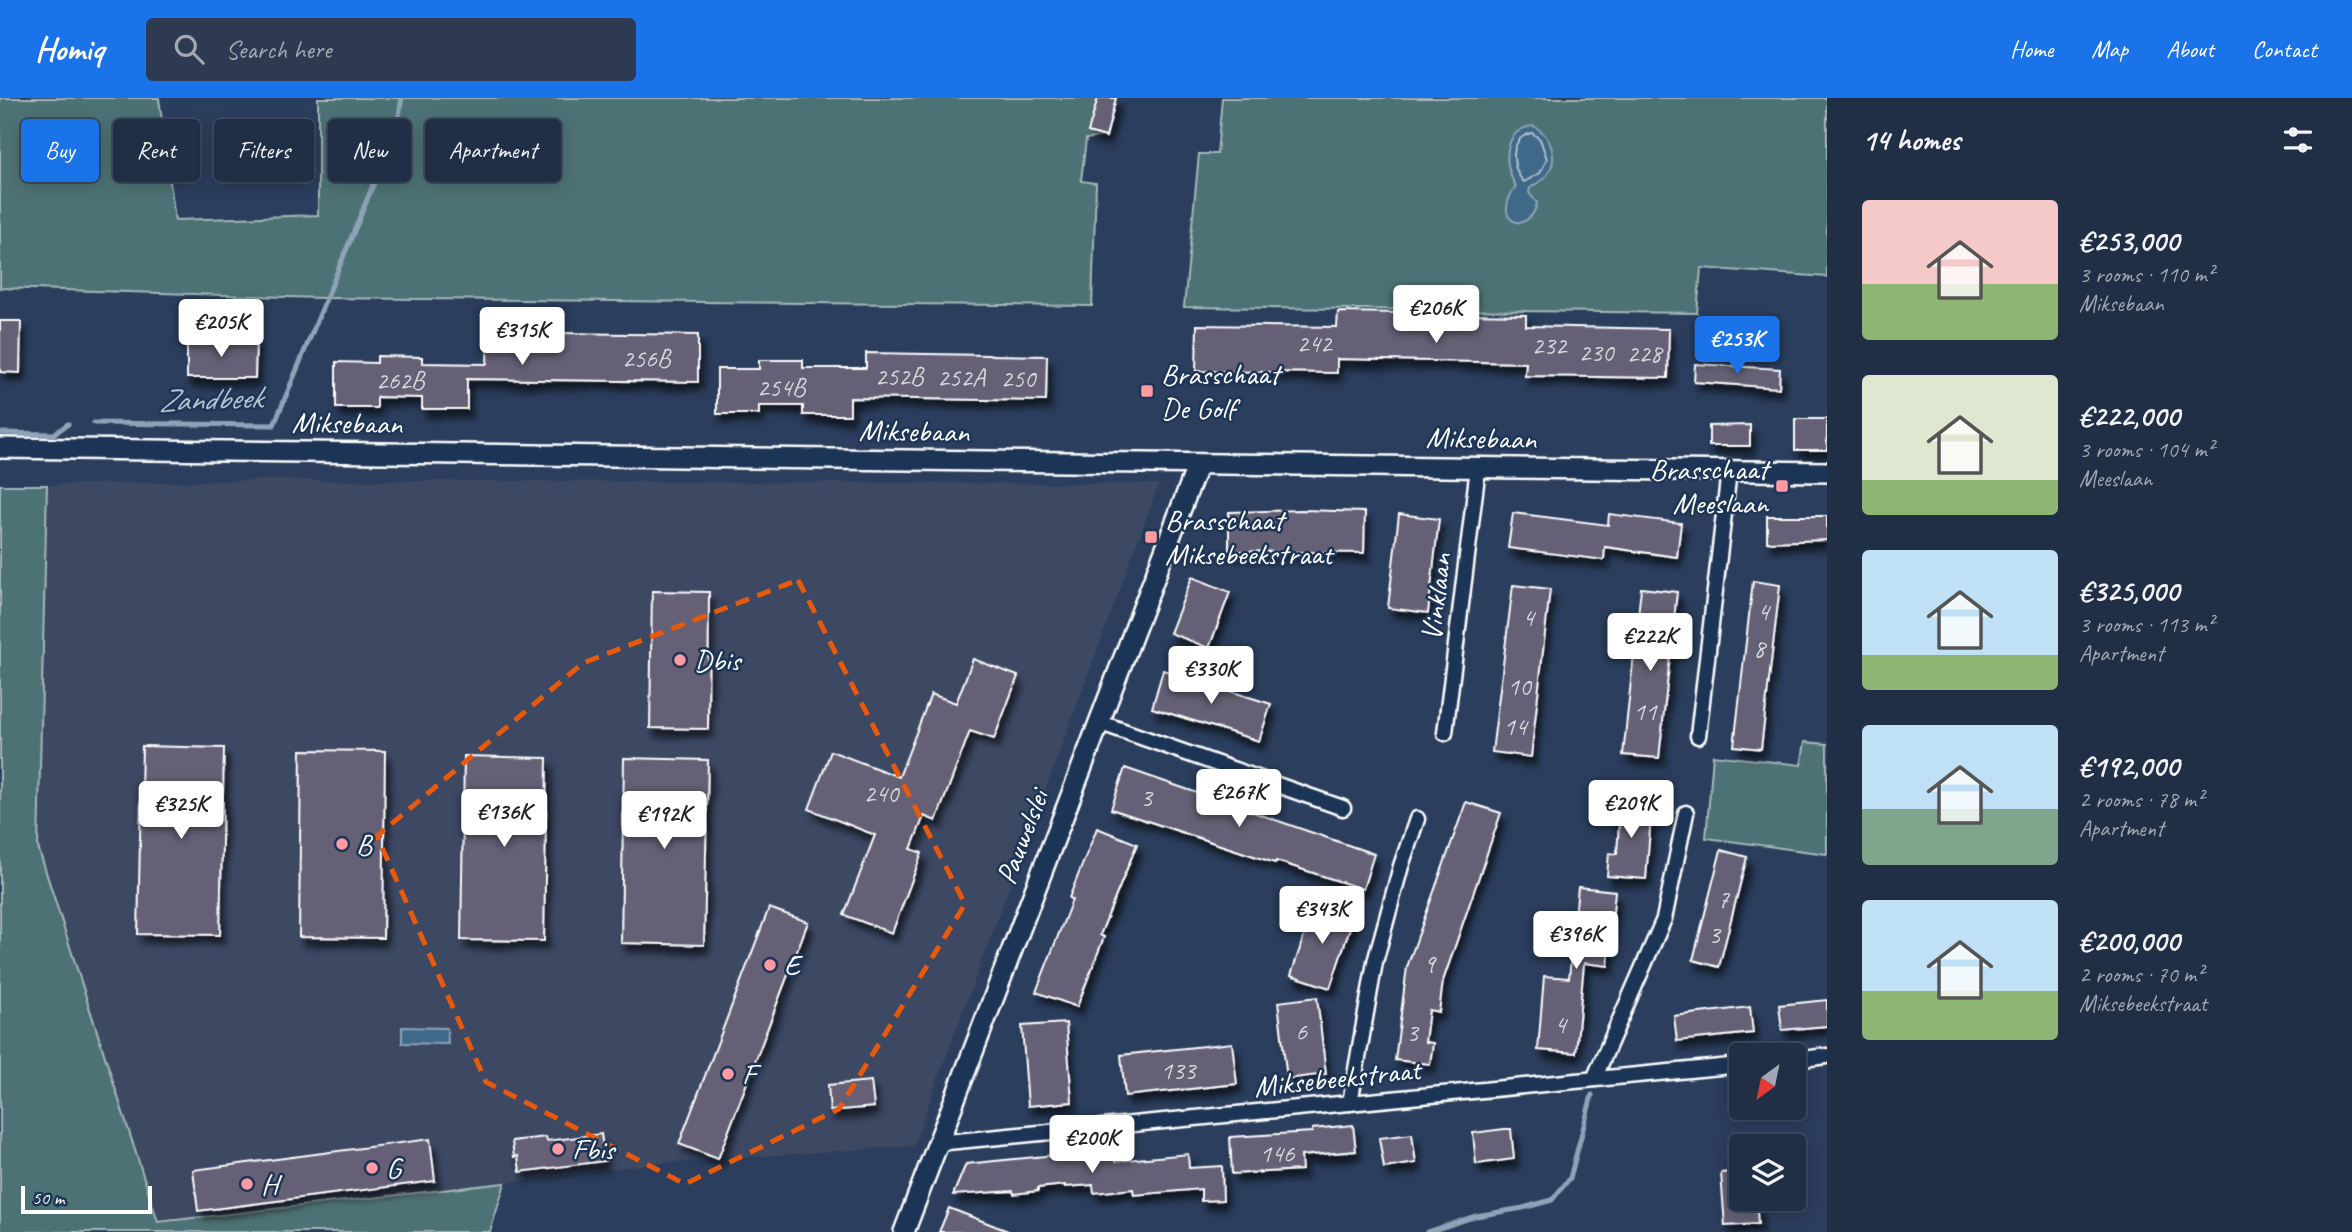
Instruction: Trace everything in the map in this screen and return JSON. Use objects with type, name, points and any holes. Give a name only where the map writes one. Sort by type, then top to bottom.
[{"type":"street","name":"Miksebaan","points":[[0,448],[1827,472]]},
{"type":"street","name":"Pauwelslei","points":[[904,1232],[1198,464]]},
{"type":"street","name":"Vinklaan","points":[[1445,733],[1478,468]]},
{"type":"street","points":[[1698,736],[1729,471]]},
{"type":"street","points":[[1098,722],[1343,808]]},
{"type":"street","points":[[1594,1079],[1664,919],[1686,813]]},
{"type":"street","points":[[1350,1103],[1375,962],[1417,818]]},
{"type":"street","points":[[1806,1059],[1827,1056]]},
{"type":"street","name":"Miksebeekstraat","points":[[937,1143],[1729,1066]]},
{"type":"highlighted area","points":[[798,580],[965,904],[839,1109],[685,1184],[486,1082],[377,836],[583,663]]},
{"type":"shaded area","points":[[264,480],[1159,484],[913,1146],[660,1163],[158,1222],[38,847],[47,485]]},
{"type":"green space","points":[[0,98],[159,98],[162,119],[113,119],[113,182],[170,182],[175,220],[318,215],[318,98],[1115,98],[1105,136],[1086,139],[1081,181],[1096,183],[1092,306],[320,298],[0,288]]},
{"type":"green space","points":[[1222,98],[1827,98],[1827,277],[1701,268],[1697,313],[1184,307],[1199,154],[1217,154]]},
{"type":"green space","points":[[0,485],[47,485],[38,847],[158,1222],[505,1183],[490,1232],[0,1232]]},
{"type":"green space","points":[[1805,742],[1827,744],[1827,854],[1706,838],[1713,755],[1801,765]]},
{"type":"water","points":[[1534,126],[1550,143],[1552,165],[1544,178],[1530,188],[1529,193],[1537,203],[1533,213],[1527,220],[1514,221],[1509,217],[1507,209],[1516,186],[1509,168],[1508,149],[1516,133]]},
{"type":"water","points":[[402,1027],[447,1028],[448,1044],[402,1043]]},
{"type":"building","points":[[1098,98],[1116,98],[1106,137],[1088,132]]},
{"type":"building","points":[[1338,312],[1526,315],[1526,326],[1669,329],[1668,378],[1525,376],[1526,363],[1337,359],[1337,373],[1196,371],[1197,325],[1337,327]]},
{"type":"building","points":[[0,321],[21,321],[20,373],[0,372]]},
{"type":"building","points":[[488,332],[698,335],[698,382],[467,379],[467,409],[422,409],[422,398],[377,397],[377,408],[336,408],[336,362],[377,363],[377,356],[422,357],[422,363],[487,364]]},
{"type":"building","points":[[187,339],[256,340],[255,378],[187,378]]},
{"type":"building","points":[[866,353],[1047,356],[1046,401],[850,398],[850,415],[803,415],[803,406],[759,406],[759,414],[717,414],[717,369],[759,369],[759,360],[803,360],[803,368],[866,368]]},
{"type":"building","points":[[1695,364],[1780,369],[1779,388],[1694,382]]},
{"type":"building","points":[[1795,419],[1827,419],[1827,450],[1795,450]]},
{"type":"building","points":[[1750,425],[1750,446],[1709,446],[1709,426]]},
{"type":"building","points":[[1229,512],[1365,512],[1364,553],[1229,551]]},
{"type":"building","points":[[1513,513],[1608,525],[1609,514],[1681,523],[1677,557],[1605,547],[1604,560],[1508,548]]},
{"type":"building","points":[[1399,514],[1439,519],[1428,613],[1388,608]]},
{"type":"building","points":[[1767,516],[1827,516],[1827,540],[1767,542]]},
{"type":"building","points":[[1192,577],[1230,592],[1209,648],[1170,633]]},
{"type":"building","points":[[1753,581],[1780,585],[1761,749],[1734,746]]},
{"type":"building","points":[[1513,585],[1550,589],[1531,757],[1492,752]]},
{"type":"building","points":[[1641,588],[1677,592],[1659,758],[1623,755]]},
{"type":"building","name":"Dbis","points":[[652,591],[709,592],[708,729],[650,728]]},
{"type":"building","points":[[973,659],[1018,676],[994,739],[970,731],[936,821],[924,816],[911,849],[922,853],[892,933],[844,915],[875,835],[809,809],[831,751],[899,777],[931,694],[956,703]]},
{"type":"building","points":[[1163,670],[1271,704],[1259,741],[1152,708]]},
{"type":"building","points":[[142,746],[224,748],[220,935],[138,934]]},
{"type":"building","name":"B","points":[[301,750],[385,751],[383,938],[299,937]]},
{"type":"building","points":[[464,756],[547,758],[544,941],[461,940]]},
{"type":"building","points":[[624,758],[708,760],[704,945],[621,943]]},
{"type":"building","points":[[1125,768],[1374,854],[1363,889],[1111,809]]},
{"type":"building","points":[[1612,801],[1652,804],[1646,879],[1607,876],[1609,853],[1617,854],[1619,823],[1611,822]]},
{"type":"building","points":[[1466,802],[1501,813],[1443,981],[1439,1012],[1429,1010],[1425,1042],[1433,1043],[1430,1064],[1395,1060],[1407,967]]},
{"type":"building","points":[[1097,828],[1137,844],[1100,935],[1104,937],[1077,1007],[1036,992]]},
{"type":"building","points":[[1721,850],[1747,857],[1719,967],[1693,960]]},
{"type":"building","points":[[1578,887],[1615,891],[1608,966],[1584,963],[1576,1053],[1538,1050],[1544,976],[1569,978]]},
{"type":"building","points":[[1315,903],[1354,916],[1330,988],[1291,975]]},
{"type":"building","points":[[769,908],[808,922],[718,1159],[679,1144]]},
{"type":"building","points":[[1317,997],[1326,1074],[1287,1079],[1278,1002]]},
{"type":"building","points":[[1827,1000],[1827,1026],[1782,1030],[1779,1005]]},
{"type":"building","points":[[1750,1007],[1753,1033],[1677,1041],[1674,1016]]},
{"type":"building","points":[[1066,1023],[1072,1102],[1028,1106],[1022,1026]]},
{"type":"building","points":[[1232,1043],[1237,1084],[1125,1096],[1121,1055]]},
{"type":"building","points":[[871,1081],[874,1107],[830,1111],[828,1085]]},
{"type":"building","points":[[1353,1125],[1356,1151],[1301,1156],[1302,1170],[1232,1174],[1230,1137],[1312,1132],[1312,1129]]},
{"type":"building","points":[[1511,1129],[1514,1159],[1476,1164],[1473,1133]]},
{"type":"building","name":"Fbis","points":[[601,1134],[605,1161],[520,1172],[518,1156],[514,1157],[512,1141],[546,1137],[547,1141]]},
{"type":"building","points":[[1412,1134],[1416,1163],[1384,1168],[1379,1138]]},
{"type":"building","points":[[430,1139],[435,1181],[198,1211],[193,1170]]},
{"type":"building","points":[[1114,1149],[1116,1161],[1188,1154],[1189,1168],[1222,1166],[1223,1200],[1201,1201],[1201,1189],[1134,1195],[1133,1189],[1094,1193],[1093,1185],[1038,1188],[1038,1191],[1014,1194],[1013,1191],[953,1195],[966,1164]]},
{"type":"building","points":[[1729,1172],[1729,1211],[1757,1211],[1758,1224],[1725,1226],[1721,1173]]},
{"type":"building","points":[[949,1208],[1008,1231],[1008,1232],[939,1232]]},
{"type":"waterway","name":"Zandbeek","points":[[94,423],[274,425],[397,127],[402,98]]},
{"type":"waterway","name":"Zandbeek","points":[[0,433],[54,434],[68,424]]},
{"type":"waterway","points":[[1427,1232],[1476,1216],[1552,1200],[1570,1178],[1592,1095]]},
{"type":"place","name":"Brasschaat De Golf","points":[[1147,391]]},
{"type":"place","name":"Brasschaat Meeslaan","points":[[1782,486]]},
{"type":"place","name":"Brasschaat Miksebeekstraat","points":[[1151,537]]},
{"type":"place","name":"Dbis","points":[[680,660]]},
{"type":"place","name":"B","points":[[342,844]]},
{"type":"place","name":"E","points":[[770,965]]},
{"type":"place","name":"F","points":[[728,1074]]},
{"type":"place","name":"Fbis","points":[[558,1149]]},
{"type":"place","name":"G","points":[[372,1168]]},
{"type":"place","name":"H","points":[[247,1184]]}]
